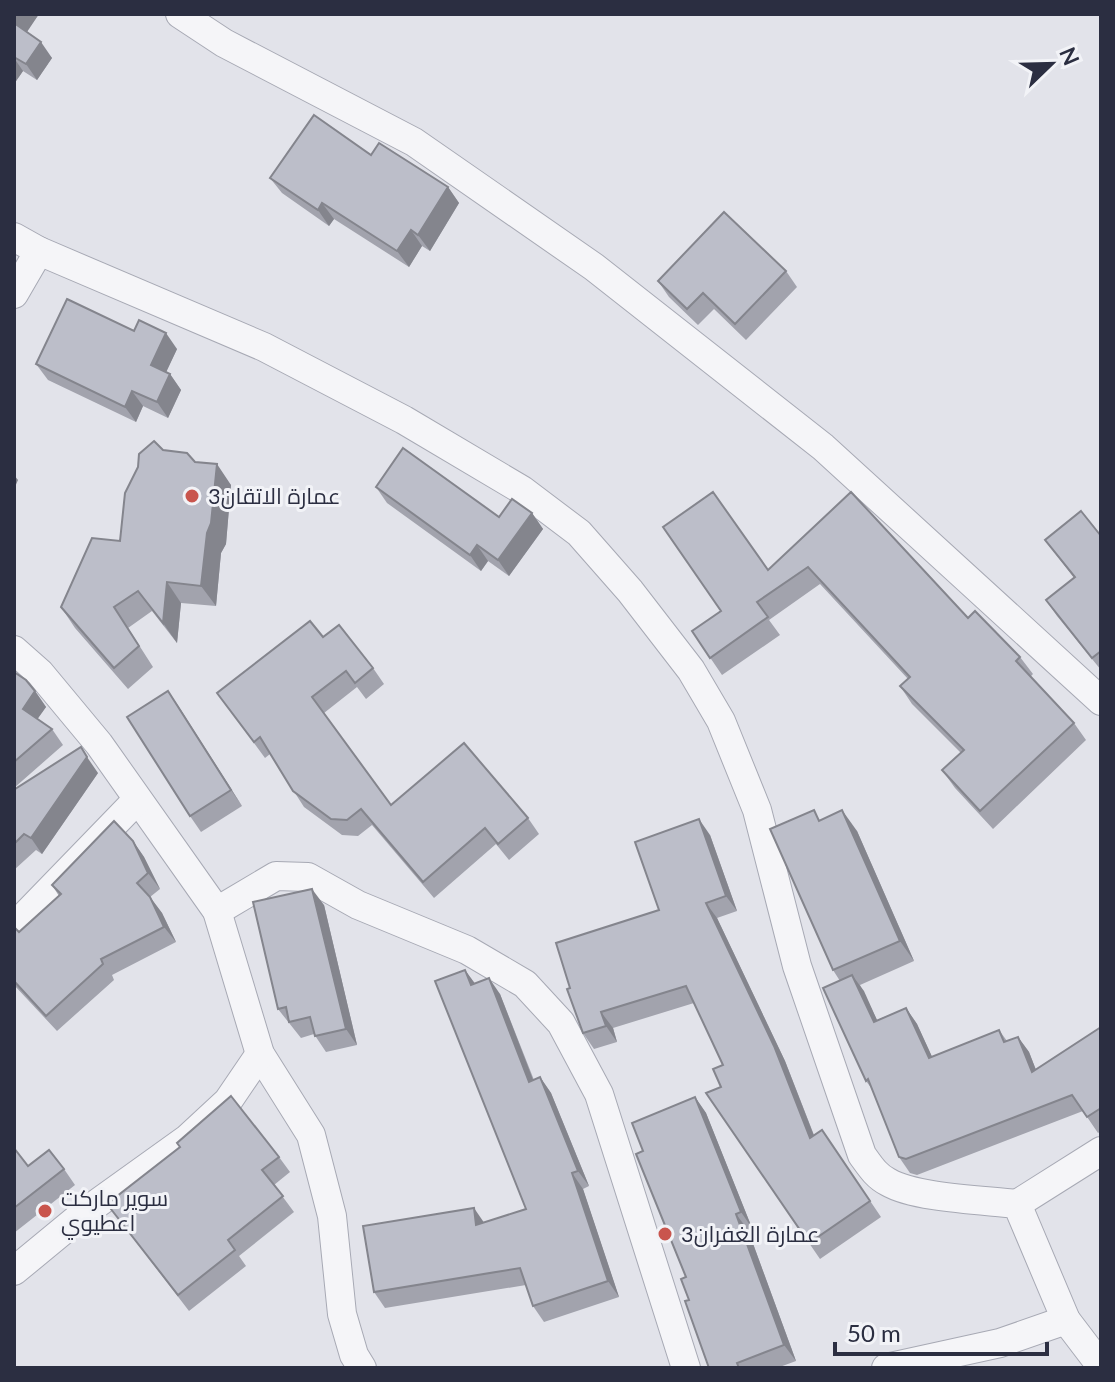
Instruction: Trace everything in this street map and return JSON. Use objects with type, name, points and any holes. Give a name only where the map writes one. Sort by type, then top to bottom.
[{"type":"street","points":[[180,14],[224,43],[414,142],[594,267],[823,447],[1101,701]]},
{"type":"street","points":[[14,237],[39,251],[264,347],[390,412],[522,490],[579,533],[630,591],[691,670],[721,721],[757,810],[797,966],[862,1155],[874,1172],[888,1183],[907,1190],[1017,1204],[1101,1151]]},
{"type":"street","points":[[14,294],[39,251]]},
{"type":"street","points":[[14,650],[40,673],[89,732],[217,911],[260,1054],[311,1135],[332,1216],[342,1314],[354,1355],[362,1368]]},
{"type":"street","points":[[14,927],[137,800]]},
{"type":"street","points":[[217,911],[276,876],[308,877],[358,905],[467,950],[525,984],[561,1023],[599,1094],[686,1368]]},
{"type":"street","points":[[14,1271],[88,1210],[187,1139],[228,1101],[260,1054]]},
{"type":"street","points":[[1017,1204],[1066,1320],[1100,1363]]},
{"type":"street","points":[[886,1368],[1000,1343],[1066,1320]]},
{"type":"building","points":[[14,23],[41,42],[26,64],[14,57]]},
{"type":"building","points":[[314,115],[371,155],[379,143],[448,187],[418,235],[411,230],[397,251],[322,203],[318,210],[270,178]]},
{"type":"building","points":[[724,212],[786,271],[735,324],[703,293],[687,309],[658,281]]},
{"type":"building","points":[[67,299],[134,331],[139,320],[166,333],[151,365],[170,374],[157,402],[132,391],[125,407],[36,364]]},
{"type":"building","points":[[154,441],[163,450],[187,453],[195,462],[217,464],[201,586],[167,582],[163,623],[138,591],[114,607],[139,646],[114,668],[61,607],[92,538],[120,541],[125,493],[138,467],[139,454]]},
{"type":"building","points":[[403,448],[499,517],[512,499],[532,513],[498,560],[477,545],[470,555],[376,487]]},
{"type":"building","points":[[713,492],[768,570],[851,492],[968,618],[975,611],[1020,657],[1016,661],[1074,723],[980,811],[942,770],[964,750],[900,686],[910,677],[808,567],[757,602],[768,617],[710,658],[692,631],[721,611],[663,527]]},
{"type":"building","points":[[1081,511],[1101,536],[1101,651],[1092,658],[1046,600],[1075,577],[1045,540]]},
{"type":"building","points":[[310,621],[323,637],[339,625],[373,668],[355,683],[346,671],[312,697],[391,805],[464,743],[528,818],[498,844],[485,828],[423,882],[361,809],[347,820],[331,819],[293,791],[260,737],[254,742],[217,693]]},
{"type":"building","points":[[14,672],[35,691],[23,709],[52,729],[14,762]]},
{"type":"building","points":[[168,691],[231,790],[190,816],[127,717]]},
{"type":"building","points":[[81,747],[87,757],[31,838],[24,834],[14,844],[14,787]]},
{"type":"building","points":[[814,810],[819,821],[842,810],[900,941],[833,970],[770,829]]},
{"type":"building","points":[[699,819],[726,896],[706,903],[774,1046],[810,1138],[822,1130],[870,1201],[809,1243],[706,1093],[721,1087],[713,1069],[723,1065],[686,986],[601,1012],[606,1026],[583,1033],[567,989],[570,988],[556,943],[659,910],[635,842]]},
{"type":"building","points":[[114,821],[133,841],[148,873],[137,883],[150,897],[164,927],[101,959],[103,964],[46,1016],[14,981],[14,927],[19,932],[61,894],[52,885]]},
{"type":"building","points":[[312,889],[346,1029],[315,1036],[310,1017],[289,1022],[286,1007],[278,1009],[253,902]]},
{"type":"building","points":[[465,970],[471,985],[489,978],[529,1082],[540,1077],[578,1171],[572,1173],[608,1281],[533,1306],[520,1268],[374,1292],[363,1226],[474,1208],[476,1225],[526,1209],[435,981]]},
{"type":"building","points":[[852,975],[874,1022],[906,1008],[929,1058],[999,1030],[1004,1042],[1018,1037],[1032,1072],[1101,1027],[1101,1108],[1087,1117],[1072,1095],[906,1159],[899,1157],[868,1079],[866,1081],[823,988]]},
{"type":"building","points":[[231,1096],[279,1157],[262,1170],[283,1196],[228,1240],[235,1250],[178,1295],[107,1204],[180,1147],[177,1143]]},
{"type":"building","points":[[695,1097],[741,1212],[736,1214],[784,1345],[737,1363],[739,1368],[709,1368],[685,1301],[689,1300],[681,1279],[686,1277],[636,1154],[643,1151],[632,1123]]},
{"type":"building","points":[[14,1148],[28,1166],[49,1150],[64,1169],[14,1208]]},
{"type":"place","name":"عمارة الاتقان3","points":[[192,496]]},
{"type":"place","name":"سوير ماركت اعطيوي","points":[[45,1211]]},
{"type":"place","name":"عمارة الغفران3","points":[[665,1234]]}]
